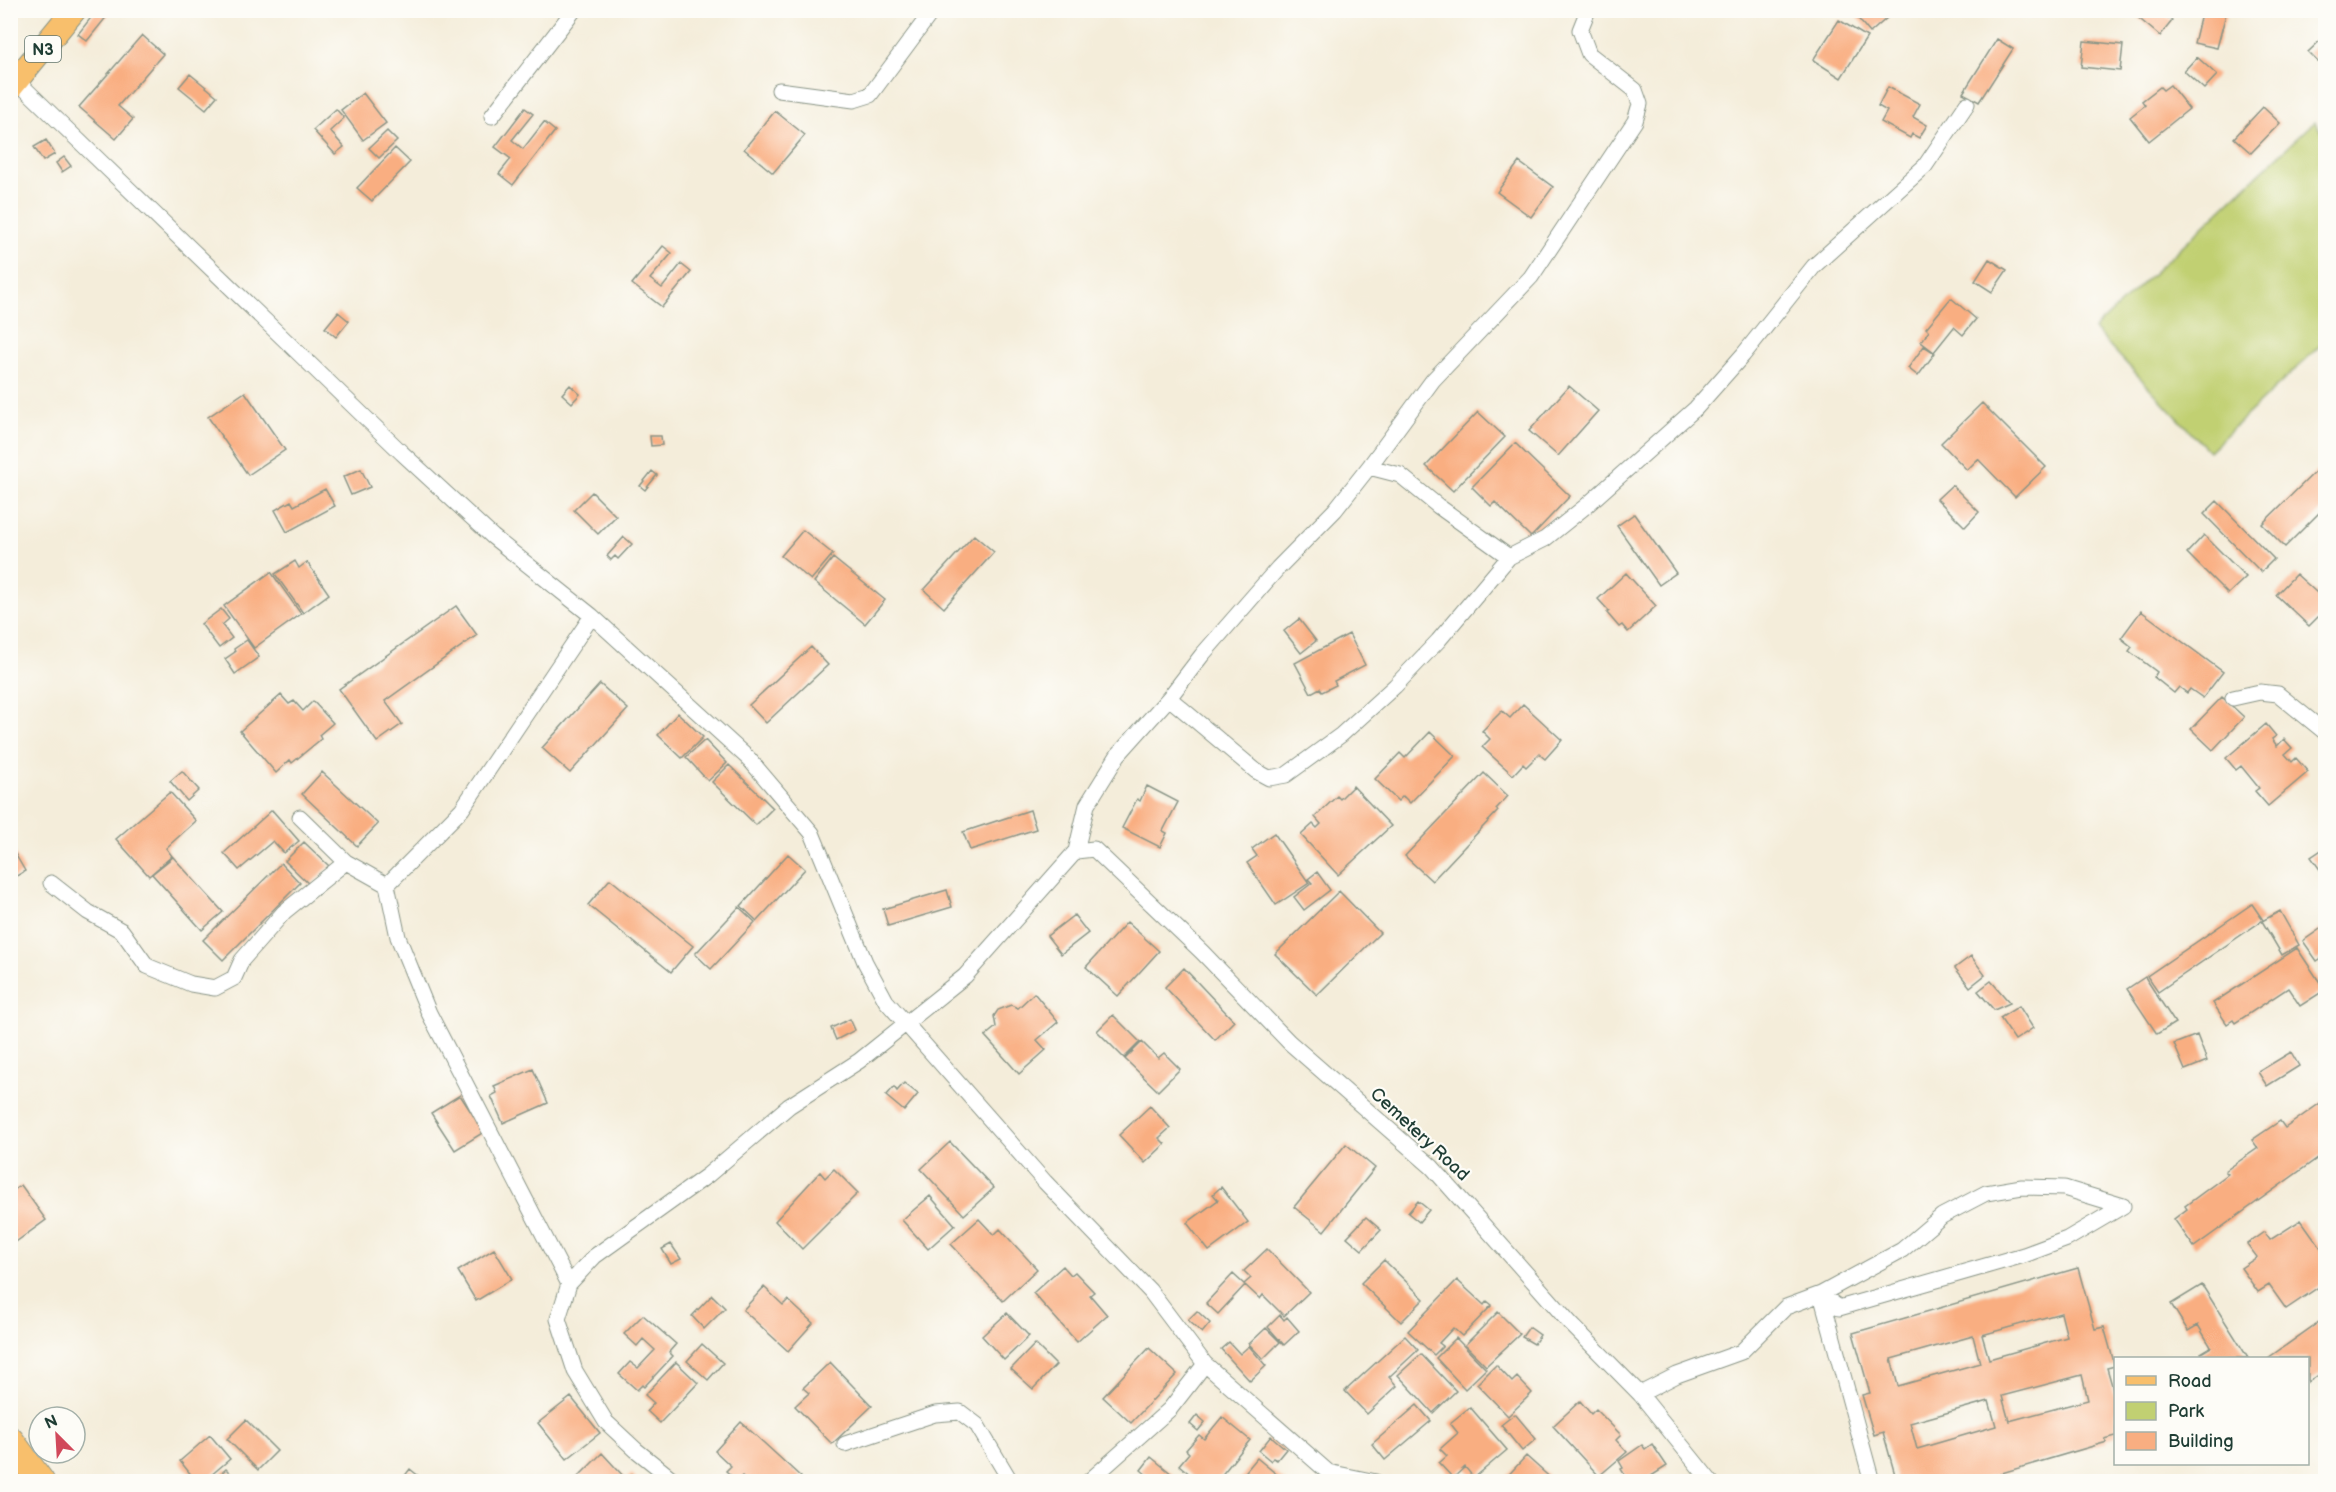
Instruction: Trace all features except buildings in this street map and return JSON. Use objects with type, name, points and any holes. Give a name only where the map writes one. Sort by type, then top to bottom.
[{"type":"highway","points":[[10,1440],[41,1482]]},
{"type":"main road","name":"N3","points":[[14,84],[74,10]]},
{"type":"street","points":[[492,116],[574,10]]},
{"type":"street","points":[[779,90],[854,100],[870,95],[933,10]]},
{"type":"street","points":[[676,1482],[606,1422],[575,1371],[558,1319],[569,1284],[595,1256],[708,1175],[789,1106],[859,1061],[965,976],[1076,851],[1087,805],[1118,755],[1278,568],[1335,510],[1433,380],[1531,277],[1635,121],[1640,104],[1635,90],[1589,54],[1580,30],[1588,10]]},
{"type":"street","points":[[14,84],[493,537],[592,616],[749,759],[812,833],[865,962],[886,1001],[904,1023],[1045,1182],[1150,1291],[1205,1364],[1331,1477],[1376,1482]]},
{"type":"street","points":[[1169,698],[1256,771],[1269,778],[1286,775],[1341,735],[1395,686],[1472,604],[1509,557],[1545,540],[1696,408],[1743,355],[1814,266],[1925,166],[1968,104]]},
{"type":"street","points":[[1369,467],[1400,475],[1438,506],[1509,557]]},
{"type":"street","points":[[387,885],[462,810],[592,616]]},
{"type":"street","points":[[2233,698],[2260,692],[2278,694],[2325,733]]},
{"type":"street","points":[[300,817],[346,862],[387,885],[398,938],[429,1013],[569,1284]]},
{"type":"street","name":"Cemetery Road","points":[[1076,851],[1094,849],[1202,952],[1289,1042],[1432,1167],[1571,1324],[1640,1394],[1711,1482]]},
{"type":"street","points":[[51,883],[88,912],[122,931],[147,966],[191,984],[215,988],[234,978],[242,960],[284,912],[346,862]]},
{"type":"street","points":[[1640,1394],[1677,1375],[1741,1352],[1786,1307],[1821,1294],[1902,1250],[1942,1216],[1986,1193],[2022,1187],[2064,1188],[2123,1206],[2067,1239],[2024,1255],[1839,1308],[1821,1294]]},
{"type":"street","points":[[1821,1294],[1872,1482]]},
{"type":"street","points":[[1088,1482],[1170,1409],[1205,1364]]},
{"type":"street","points":[[845,1444],[935,1414],[960,1412],[977,1425],[1011,1482]]},
{"type":"green space","points":[[2314,122],[2325,135],[2325,341],[2209,451],[2094,329]]}]
